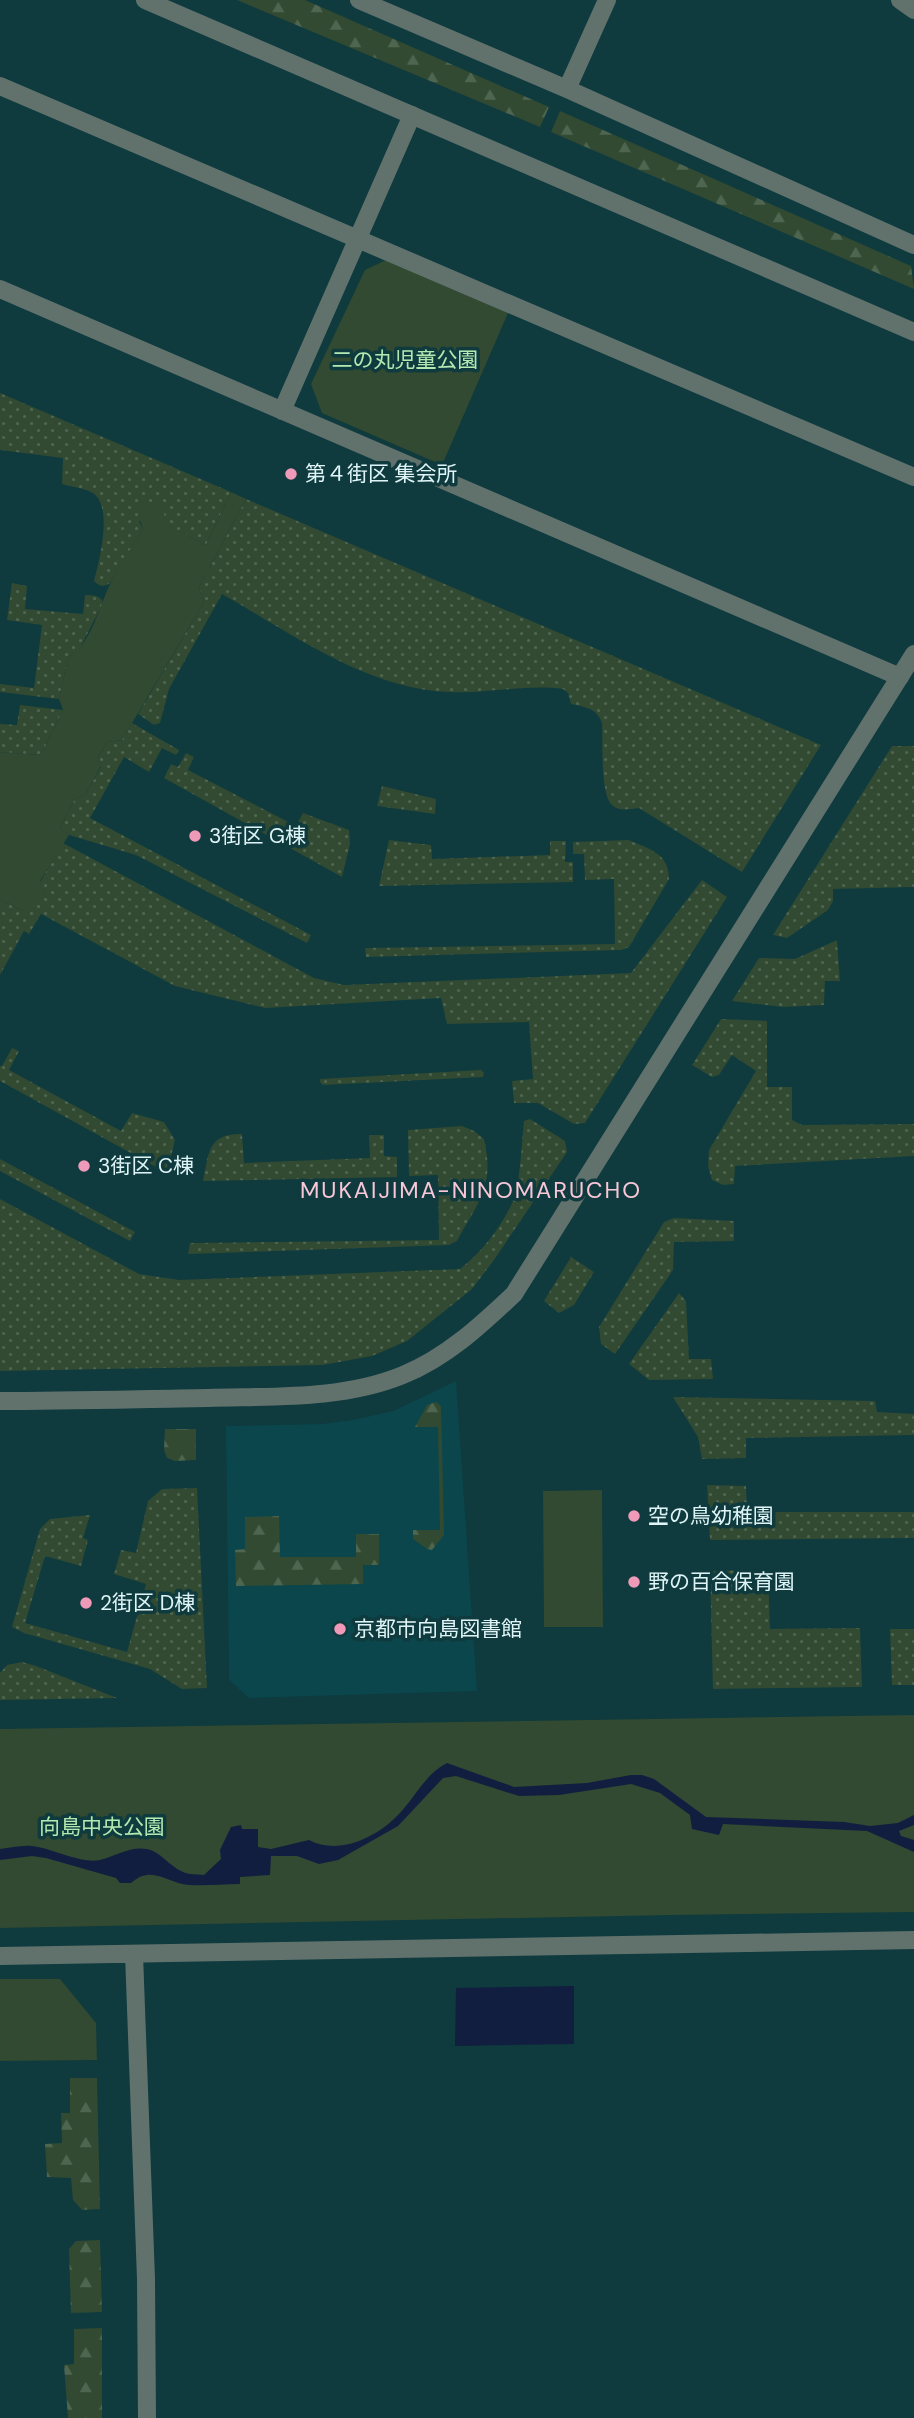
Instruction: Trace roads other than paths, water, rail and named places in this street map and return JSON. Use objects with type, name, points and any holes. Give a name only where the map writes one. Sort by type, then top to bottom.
[{"type":"street","points":[[145,0],[914,332]]},
{"type":"street","points":[[359,0],[566,89],[914,245]]},
{"type":"street","points":[[566,89],[607,0]]},
{"type":"street","points":[[900,0],[914,10]]},
{"type":"street","points":[[0,86],[914,477]]},
{"type":"street","points":[[282,411],[412,115]]},
{"type":"street","points":[[0,289],[900,677]]},
{"type":"street","points":[[0,1401],[286,1396],[356,1390],[403,1375],[442,1354],[481,1325],[514,1294],[914,654]]},
{"type":"street","points":[[0,1956],[914,1940]]},
{"type":"street","points":[[134,1954],[146,2278],[147,2418]]},
{"type":"place","name":"第４街区 集会所","points":[[291,474]]},
{"type":"place","name":"3街区 G棟","points":[[195,836]]},
{"type":"place","name":"3街区 C棟","points":[[84,1166]]},
{"type":"place","name":"空の鳥幼稚園","points":[[634,1516]]},
{"type":"place","name":"野の百合保育園","points":[[634,1582]]},
{"type":"place","name":"2街区 D棟","points":[[86,1603]]},
{"type":"place","name":"京都市向島図書館","points":[[340,1629]]},
{"type":"district","name":"MUKAIJIMA-NINOMARUCHO","points":[[471,1190]]},
{"type":"park label","name":"二の丸児童公園","points":[[405,360]]},
{"type":"park label","name":"向島中央公園","points":[[102,1827]]}]
